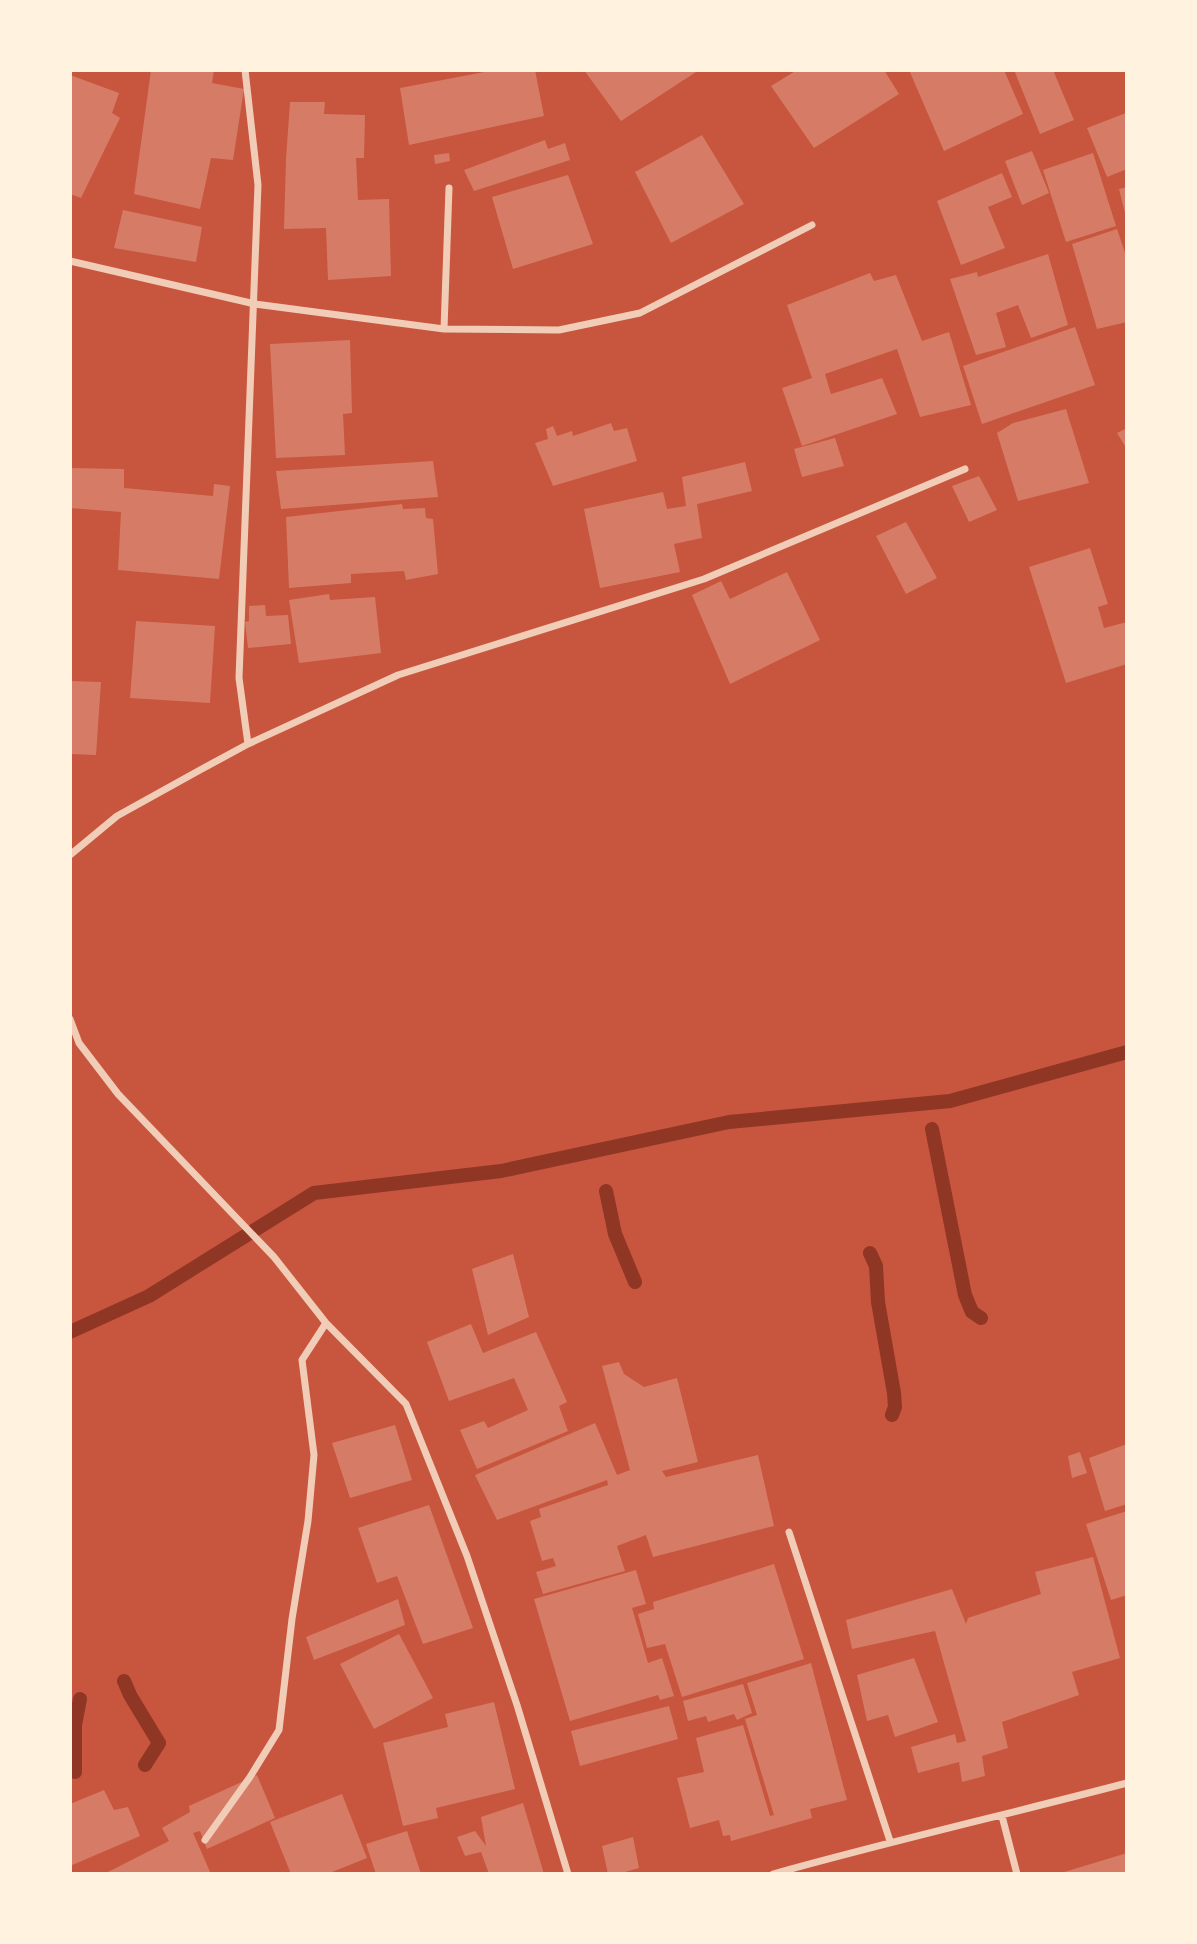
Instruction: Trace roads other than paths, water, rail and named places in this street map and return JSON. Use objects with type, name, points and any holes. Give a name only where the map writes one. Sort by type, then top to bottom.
[{"type":"street","points":[[245,70],[258,185],[239,678],[248,744]]},
{"type":"street","points":[[444,329],[449,188]]},
{"type":"street","points":[[70,261],[255,304],[444,329],[559,330],[640,313],[812,225]]},
{"type":"street","points":[[70,855],[117,816],[248,744],[398,676],[704,579],[965,469]]},
{"type":"street","points":[[70,1020],[79,1042],[118,1094],[274,1257],[326,1323],[406,1404],[467,1556],[517,1704],[568,1874]]},
{"type":"street","points":[[205,1840],[250,1777],[279,1730],[292,1619],[308,1521],[314,1455],[302,1360],[326,1323]]},
{"type":"street","points":[[789,1532],[891,1841]]},
{"type":"street","points":[[773,1874],[891,1841],[1002,1816],[1127,1783]]},
{"type":"street","points":[[1002,1816],[1017,1874]]},
{"type":"waterway","points":[[70,1332],[149,1296],[314,1193],[501,1171],[729,1122],[950,1101],[1127,1052]]},
{"type":"waterway","points":[[932,1129],[965,1295],[972,1312],[981,1318]]},
{"type":"waterway","points":[[606,1191],[615,1234],[635,1282]]},
{"type":"waterway","points":[[870,1253],[876,1266],[878,1302],[894,1393],[895,1407],[892,1415]]},
{"type":"waterway","points":[[124,1681],[159,1743],[145,1765]]},
{"type":"waterway","points":[[75,1772],[75,1725],[80,1699]]}]
